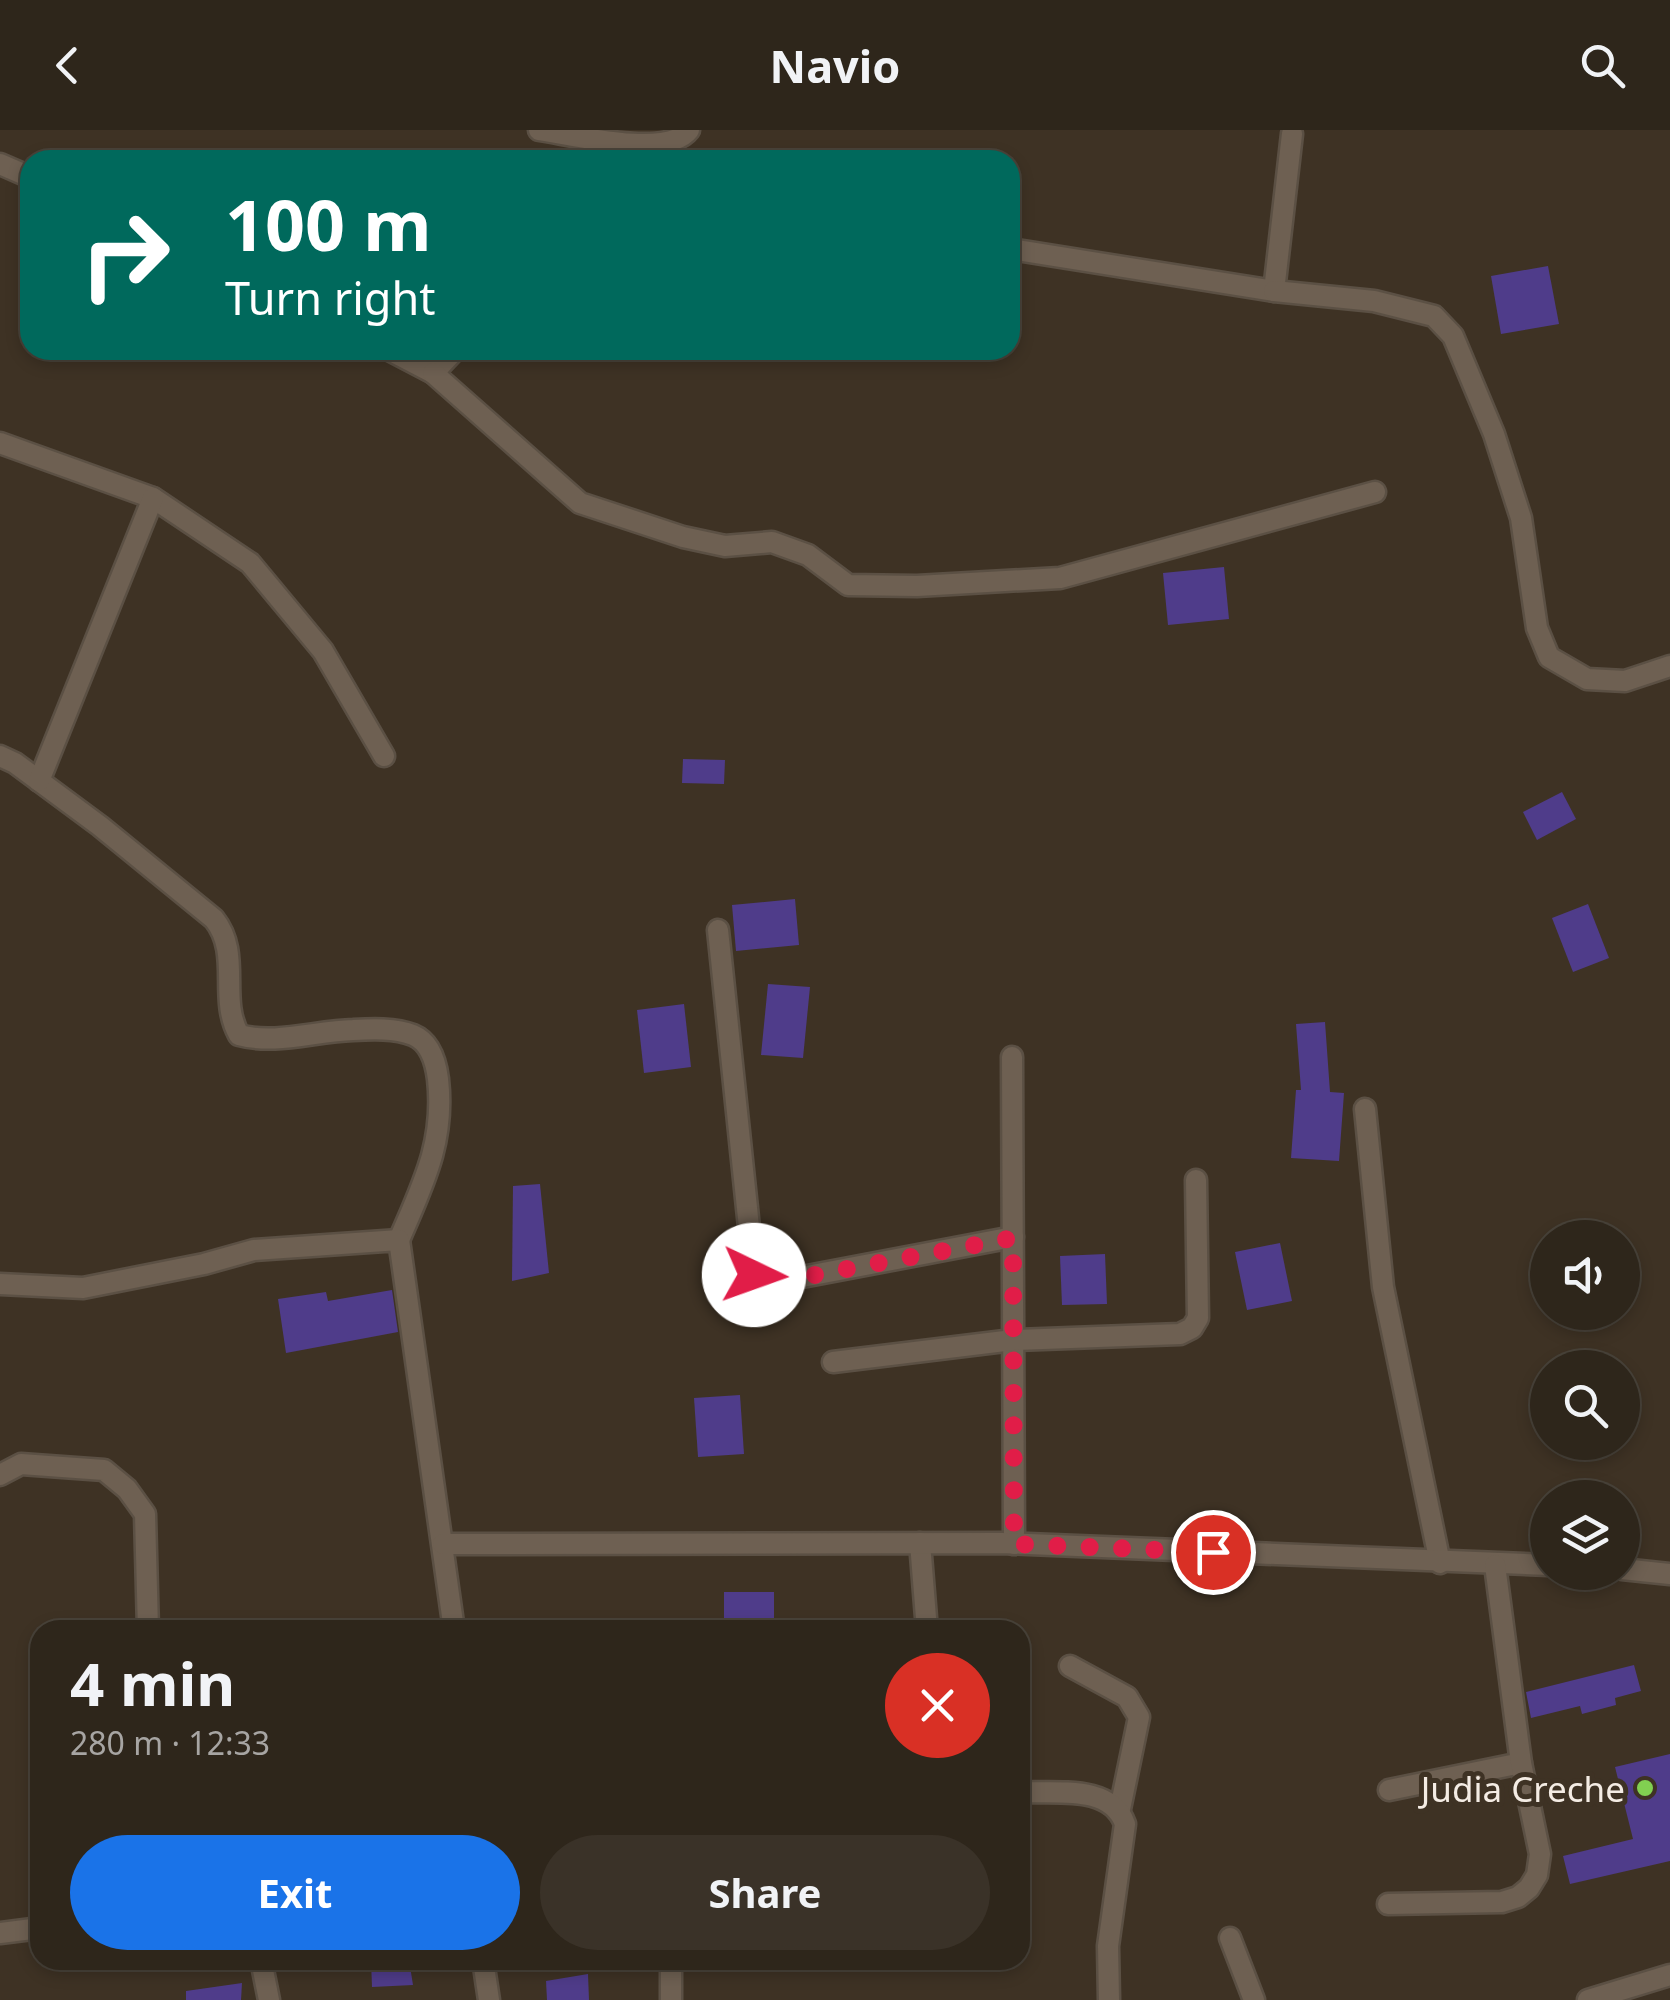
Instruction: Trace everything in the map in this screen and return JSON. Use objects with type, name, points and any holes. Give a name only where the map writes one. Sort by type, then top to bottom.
[{"type":"street","points":[[539,130],[657,146],[682,138],[689,130]]},
{"type":"street","points":[[1274,291],[1292,134]]},
{"type":"street","points":[[1020,251],[1274,291],[1374,301],[1434,316],[1453,336],[1494,434],[1521,518],[1537,628],[1549,657],[1588,679],[1625,681],[1670,666]]},
{"type":"street","points":[[409,360],[433,372],[580,504],[683,537],[725,546],[772,542],[808,555],[848,584],[917,586],[1060,578],[1375,492]]},
{"type":"street","points":[[433,372],[445,360]]},
{"type":"street","points":[[0,443],[153,498],[250,563],[323,651],[384,756]]},
{"type":"street","points":[[39,781],[153,498]]},
{"type":"street","points":[[0,756],[39,781],[214,919],[224,932],[229,950],[229,1017],[239,1035],[257,1040],[388,1029],[417,1036],[436,1060],[442,1114],[430,1166],[399,1240],[453,1620]]},
{"type":"street","points":[[718,930],[754,1275],[766,1284],[1013,1238]]},
{"type":"street","points":[[1012,1056],[1014,1544]]},
{"type":"street","points":[[1365,1109],[1383,1287],[1440,1562]]},
{"type":"street","points":[[833,1362],[1013,1340],[1180,1334],[1192,1328],[1198,1318],[1196,1180]]},
{"type":"street","points":[[0,1284],[83,1288],[254,1250],[399,1240]]},
{"type":"street","points":[[0,1475],[22,1464],[104,1470],[127,1489],[145,1514],[148,1620]]},
{"type":"street","points":[[920,1543],[925,1620]]},
{"type":"street","points":[[442,1544],[1014,1544],[1530,1566]]},
{"type":"street","points":[[1388,1904],[1502,1902],[1518,1897],[1537,1875],[1540,1854],[1521,1763],[1495,1566]]},
{"type":"street","points":[[1640,1571],[1670,1574]]},
{"type":"street","points":[[1070,1666],[1127,1697],[1138,1717],[1120,1809],[1125,1824],[1108,1946],[1109,2000]]},
{"type":"street","points":[[1389,1790],[1521,1763]]},
{"type":"street","points":[[1030,1792],[1102,1796],[1120,1809]]},
{"type":"street","points":[[0,1932],[30,1929]]},
{"type":"street","points":[[1230,1938],[1254,2000]]},
{"type":"street","points":[[263,1970],[269,2000]]},
{"type":"street","points":[[484,1970],[489,2000]]},
{"type":"street","points":[[671,1970],[671,2000]]},
{"type":"street","points":[[1588,2000],[1670,1975]]},
{"type":"building","points":[[1548,266],[1559,324],[1501,334],[1491,276]]},
{"type":"building","points":[[1224,567],[1229,619],[1168,625],[1163,573]]},
{"type":"building","points":[[683,759],[725,760],[724,784],[682,783]]},
{"type":"building","points":[[1562,792],[1576,819],[1537,840],[1523,812]]},
{"type":"building","points":[[795,899],[799,945],[736,951],[732,905]]},
{"type":"building","points":[[1588,904],[1609,958],[1573,972],[1552,918]]},
{"type":"building","points":[[768,984],[810,987],[803,1058],[761,1055]]},
{"type":"building","points":[[684,1004],[691,1067],[644,1073],[637,1010]]},
{"type":"building","points":[[1325,1022],[1330,1092],[1344,1093],[1339,1161],[1291,1158],[1296,1090],[1301,1090],[1296,1024]]},
{"type":"building","points":[[540,1184],[549,1273],[512,1281],[513,1186]]},
{"type":"building","points":[[1280,1243],[1292,1301],[1247,1310],[1235,1252]]},
{"type":"building","points":[[1105,1254],[1107,1304],[1062,1305],[1060,1256]]},
{"type":"building","points":[[392,1290],[398,1332],[286,1353],[278,1299],[326,1292],[328,1301]]},
{"type":"building","points":[[740,1395],[744,1454],[698,1457],[694,1398]]},
{"type":"building","points":[[724,1592],[774,1592],[774,1620],[724,1620]]},
{"type":"building","points":[[1634,1665],[1641,1691],[1615,1698],[1616,1705],[1582,1714],[1580,1706],[1531,1718],[1526,1692]]},
{"type":"building","points":[[1670,1754],[1670,1861],[1570,1884],[1563,1856],[1633,1839],[1615,1767]]},
{"type":"building","points":[[371,1970],[411,1970],[413,1985],[372,1987]]},
{"type":"building","points":[[588,1974],[589,2000],[547,2000],[546,1981]]},
{"type":"building","points":[[242,1983],[241,2000],[186,2000],[186,1991]]},
{"type":"place","name":"Judia Creche","points":[[1645,1788]]},
{"type":"route","points":[[754,1275],[766,1284],[1013,1238],[1014,1544],[1213,1552]]}]
